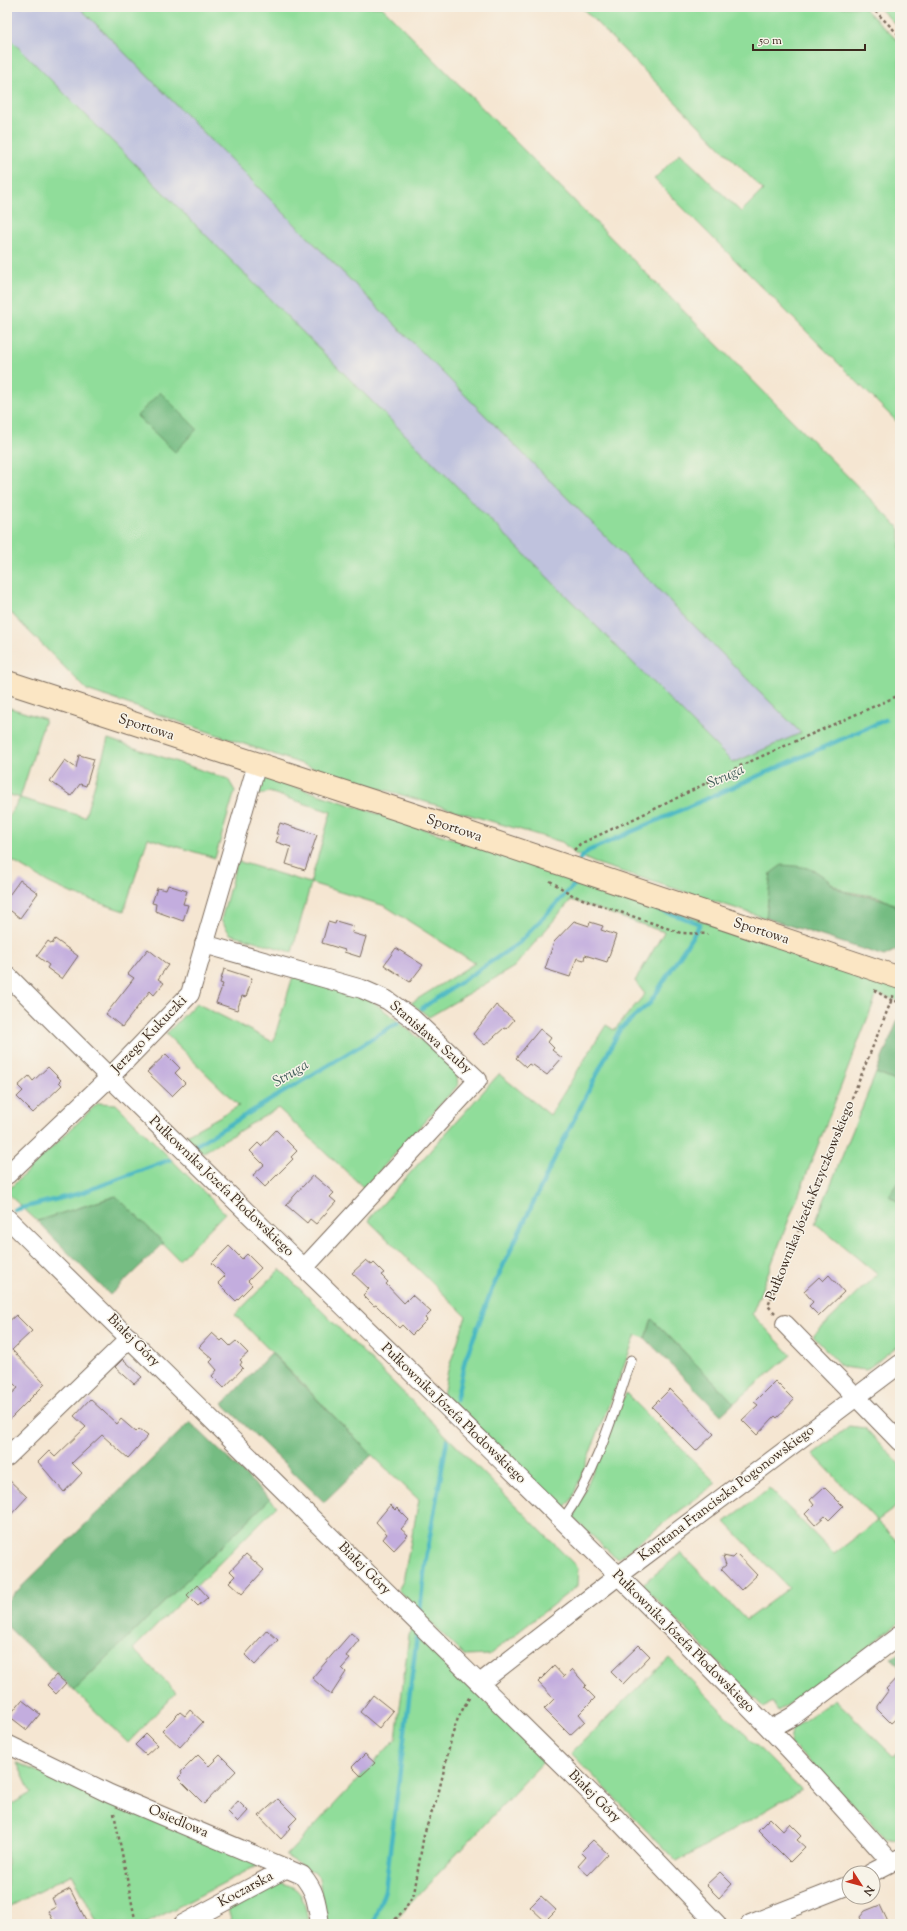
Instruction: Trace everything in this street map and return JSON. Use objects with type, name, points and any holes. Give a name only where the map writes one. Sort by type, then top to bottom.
[{"type":"street","name":"Sportowa","points":[[7,682],[416,815],[561,865],[897,986]]},
{"type":"street","name":"Jerzego Kukuczki","points":[[7,1175],[109,1078],[190,994],[257,764]]},
{"type":"street","name":"Stanisława Szuby","points":[[204,944],[362,989],[387,1000],[412,1018],[478,1080],[304,1268]]},
{"type":"street","name":"Pułkownika Józefa Płodowskiego","points":[[7,975],[109,1078],[618,1576],[770,1729],[895,1859]]},
{"type":"street","name":"Białej Góry","points":[[7,1218],[610,1812],[717,1924]]},
{"type":"street","points":[[785,1324],[900,1442]]},
{"type":"street","points":[[7,1457],[130,1338]]},
{"type":"street","name":"Kapitana Franciszka Pogonowskiego","points":[[480,1683],[618,1576],[900,1364]]},
{"type":"street","points":[[770,1729],[793,1716],[900,1635]]},
{"type":"street","name":"Osiedlowa","points":[[7,1744],[110,1794],[302,1875],[312,1886],[316,1898],[320,1924]]},
{"type":"street","points":[[881,1867],[895,1859]]},
{"type":"street","name":"Koczarska","points":[[183,1924],[287,1868]]},
{"type":"street","points":[[750,1924],[841,1888]]},
{"type":"lane","points":[[562,1521],[576,1502],[606,1433],[631,1360]]},
{"type":"path","points":[[871,7],[900,36]]},
{"type":"path","points":[[561,865],[580,844],[661,806],[740,766],[895,697],[900,692]]},
{"type":"path","points":[[562,889],[574,896],[687,933],[700,933]]},
{"type":"path","name":"Pułkownika Józefa Krzyczkowskiego","points":[[785,1324],[768,1306],[897,986]]},
{"type":"path","points":[[390,1924],[404,1910],[414,1894],[424,1834],[438,1795],[452,1736],[464,1707],[480,1683]]},
{"type":"path","points":[[110,1794],[136,1924]]},
{"type":"shaded area","points":[[7,7],[79,7],[802,733],[733,764],[7,36]]},
{"type":"green space","points":[[79,7],[382,7],[900,529],[900,911],[896,906],[879,897],[843,891],[815,871],[771,873],[766,918],[595,863],[575,854],[562,842],[334,775],[87,690],[7,609],[7,36],[733,763],[801,733]]},
{"type":"green space","points":[[581,7],[863,7],[900,43],[900,425],[654,179],[680,153],[741,212],[763,190]]},
{"type":"green space","points":[[878,7],[900,7],[900,29]]},
{"type":"green space","points":[[160,392],[197,429],[175,452],[137,416]]},
{"type":"green space","points":[[7,707],[45,719],[20,798],[7,794]]},
{"type":"green space","points":[[108,739],[228,779],[235,791],[215,858],[148,838],[124,911],[73,894],[49,883],[7,858],[7,820],[20,798],[85,817]]},
{"type":"green space","points":[[266,777],[900,986],[900,1001],[877,994],[752,1314],[791,1355],[734,1403],[652,1319],[645,1338],[636,1335],[572,1499],[564,1509],[443,1395],[448,1370],[466,1316],[368,1220],[499,1074],[550,1115],[606,1025],[614,1030],[645,994],[635,981],[664,932],[571,900],[514,967],[429,1017],[411,1003],[475,963],[385,906],[311,883],[292,952],[230,934],[221,920],[237,861],[310,883],[331,812],[269,792],[255,796],[258,781]]},
{"type":"green space","points":[[782,865],[799,866],[811,869],[819,873],[843,891],[880,899],[894,905],[900,911],[900,948],[884,956],[766,918],[771,873]]},
{"type":"green space","points":[[293,976],[370,999],[456,1068],[458,1085],[364,1188],[278,1108],[202,1153],[186,1135],[239,1106],[166,1034],[196,1003],[273,1042]]},
{"type":"green space","points":[[900,1015],[900,1083],[876,1073]]},
{"type":"green space","points":[[876,1073],[900,1083],[900,1178],[890,1196],[900,1203],[900,1344],[866,1370],[842,1367],[813,1336],[877,1274],[815,1223]]},
{"type":"green space","points":[[98,1103],[116,1104],[225,1213],[179,1260],[116,1196],[37,1221],[7,1193],[7,1191]]},
{"type":"green space","points":[[900,1178],[900,1203],[889,1196]]},
{"type":"green space","points":[[116,1196],[164,1243],[110,1295],[37,1221]]},
{"type":"green space","points":[[280,1269],[578,1568],[577,1586],[489,1655],[465,1656],[398,1590],[403,1581],[419,1500],[372,1455],[235,1315]]},
{"type":"green space","points":[[652,1319],[734,1403],[721,1415],[645,1338]]},
{"type":"green space","points":[[271,1353],[372,1455],[324,1502],[223,1404]]},
{"type":"green space","points":[[626,1393],[716,1483],[617,1559],[573,1518]]},
{"type":"green space","points":[[190,1422],[270,1499],[74,1690],[7,1626],[7,1601]]},
{"type":"green space","points":[[849,1426],[865,1428],[900,1465],[900,1504],[877,1521],[813,1454]]},
{"type":"green space","points":[[769,1488],[834,1554],[877,1521],[900,1544],[900,1622],[858,1655],[778,1711],[772,1702],[764,1708],[642,1585],[681,1553],[746,1620],[789,1588],[725,1522]]},
{"type":"green space","points":[[270,1499],[277,1506],[133,1649],[176,1692],[128,1743],[74,1690]]},
{"type":"green space","points":[[413,1628],[545,1760],[391,1924],[326,1924],[319,1878],[315,1873],[286,1856],[396,1739],[409,1635]]},
{"type":"green space","points":[[900,1652],[900,1667],[891,1659]]},
{"type":"green space","points":[[669,1658],[801,1790],[677,1862],[571,1753]]},
{"type":"green space","points":[[835,1699],[893,1756],[900,1752],[900,1841],[887,1838],[790,1743],[792,1729]]},
{"type":"green space","points":[[17,1763],[260,1864],[145,1924],[98,1924],[72,1874],[7,1908],[7,1807],[31,1793]]},
{"type":"green space","points":[[278,1883],[287,1885],[298,1891],[304,1902],[309,1924],[232,1924],[228,1909]]},
{"type":"building","points":[[79,755],[94,759],[86,786],[80,784],[71,796],[50,781],[65,760],[76,768]]},
{"type":"building","points":[[280,823],[317,835],[305,870],[286,864],[291,847],[276,842],[279,834],[276,834]]},
{"type":"building","points":[[20,880],[38,893],[20,918],[7,908],[7,898]]},
{"type":"building","points":[[168,885],[187,891],[183,904],[188,905],[183,921],[155,911],[156,904],[152,903],[157,888],[166,890]]},
{"type":"building","points":[[336,921],[353,926],[352,933],[366,937],[360,957],[344,952],[345,950],[322,943],[328,922],[335,924]]},
{"type":"building","points":[[574,921],[589,926],[590,922],[603,926],[601,930],[616,935],[607,962],[585,955],[584,960],[577,958],[570,977],[545,969],[554,942]]},
{"type":"building","points":[[55,939],[78,956],[62,979],[47,968],[49,965],[37,956],[48,941],[52,944]]},
{"type":"building","points":[[396,948],[423,965],[410,982],[384,965]]},
{"type":"building","points":[[148,949],[168,965],[158,979],[164,983],[154,995],[150,991],[122,1027],[106,1014],[134,978],[128,974]]},
{"type":"building","points":[[224,969],[252,978],[246,997],[242,996],[237,1010],[216,1003],[223,984],[220,983]]},
{"type":"building","points":[[496,1005],[514,1020],[506,1029],[504,1028],[485,1045],[473,1034]]},
{"type":"building","points":[[540,1029],[551,1038],[548,1042],[554,1048],[552,1050],[562,1058],[547,1075],[533,1065],[532,1066],[529,1064],[526,1067],[516,1058]]},
{"type":"building","points":[[166,1054],[180,1068],[175,1073],[185,1083],[172,1096],[147,1072]]},
{"type":"building","points":[[48,1067],[61,1080],[59,1082],[62,1085],[33,1113],[17,1097],[23,1091],[18,1086],[29,1076],[33,1081]]},
{"type":"building","points":[[276,1130],[297,1151],[291,1157],[293,1159],[265,1187],[253,1175],[264,1165],[250,1151],[258,1143],[261,1146]]},
{"type":"building","points":[[313,1175],[334,1193],[330,1197],[336,1202],[316,1224],[310,1219],[307,1223],[286,1205]]},
{"type":"building","points":[[229,1246],[242,1259],[247,1254],[261,1268],[248,1281],[252,1285],[236,1301],[218,1283],[225,1276],[212,1263]]},
{"type":"building","points":[[366,1260],[372,1265],[374,1263],[384,1273],[381,1275],[388,1282],[386,1284],[404,1303],[412,1295],[431,1312],[425,1318],[427,1320],[412,1335],[402,1325],[399,1328],[376,1305],[374,1306],[363,1295],[369,1289],[352,1273]]},
{"type":"building","points":[[829,1275],[844,1292],[819,1316],[809,1306],[813,1302],[804,1291],[819,1277],[823,1281]]},
{"type":"building","points":[[16,1315],[32,1331],[12,1350],[45,1384],[7,1422],[7,1398],[18,1388],[7,1377],[7,1323]]},
{"type":"building","points":[[212,1333],[221,1341],[223,1339],[230,1346],[236,1341],[248,1353],[240,1360],[242,1362],[240,1365],[243,1368],[224,1388],[212,1376],[217,1370],[210,1362],[213,1359],[199,1347]]},
{"type":"building","points":[[123,1359],[142,1377],[134,1384],[115,1367]]},
{"type":"building","points":[[775,1381],[794,1400],[777,1418],[775,1416],[757,1435],[742,1420],[758,1405],[754,1402]]},
{"type":"building","points":[[670,1389],[714,1434],[696,1451],[652,1407]]},
{"type":"building","points":[[90,1399],[117,1424],[121,1419],[136,1432],[139,1429],[148,1436],[128,1458],[102,1435],[72,1463],[82,1473],[64,1492],[38,1462],[49,1451],[55,1457],[86,1427],[74,1416]]},
{"type":"building","points":[[7,1478],[27,1497],[7,1519]]},
{"type":"building","points":[[824,1487],[843,1506],[829,1520],[825,1516],[815,1525],[805,1514],[814,1505],[810,1500]]},
{"type":"building","points":[[390,1505],[395,1510],[397,1508],[409,1520],[401,1529],[408,1535],[394,1550],[383,1539],[387,1534],[376,1522]]},
{"type":"building","points":[[246,1554],[264,1570],[242,1594],[229,1582],[235,1576],[230,1571]]},
{"type":"building","points":[[737,1554],[757,1575],[741,1590],[721,1569],[726,1565],[723,1556],[733,1558]]},
{"type":"building","points":[[197,1585],[208,1597],[198,1606],[187,1595]]},
{"type":"building","points":[[267,1630],[278,1640],[255,1665],[245,1655]]},
{"type":"building","points":[[351,1633],[359,1640],[346,1656],[350,1659],[342,1668],[346,1672],[331,1695],[312,1678]]},
{"type":"building","points":[[639,1645],[650,1656],[623,1684],[611,1672]]},
{"type":"building","points":[[554,1666],[564,1677],[572,1669],[586,1685],[584,1687],[595,1698],[579,1714],[585,1721],[570,1735],[544,1709],[554,1699],[538,1682]]},
{"type":"building","points":[[900,1674],[900,1715],[891,1723],[877,1709],[877,1706],[888,1691],[886,1689]]},
{"type":"building","points":[[56,1675],[66,1683],[56,1694],[47,1685]]},
{"type":"building","points":[[373,1695],[393,1711],[379,1728],[360,1712]]},
{"type":"building","points":[[22,1700],[40,1714],[27,1730],[9,1716]]},
{"type":"building","points":[[190,1710],[203,1722],[180,1747],[162,1730],[180,1712],[185,1716]]},
{"type":"building","points":[[146,1734],[157,1745],[146,1755],[135,1745]]},
{"type":"building","points":[[365,1754],[375,1763],[361,1776],[352,1767]]},
{"type":"building","points":[[198,1755],[209,1766],[220,1755],[236,1771],[204,1804],[178,1778],[182,1774],[181,1772]]},
{"type":"building","points":[[278,1799],[297,1818],[289,1826],[291,1828],[281,1839],[259,1816]]},
{"type":"building","points":[[238,1801],[248,1811],[238,1822],[228,1812]]},
{"type":"building","points":[[770,1818],[783,1831],[790,1823],[802,1835],[797,1840],[805,1847],[790,1862],[758,1830]]},
{"type":"building","points":[[593,1840],[608,1854],[588,1875],[578,1866],[586,1857],[581,1852]]},
{"type":"building","points":[[720,1872],[732,1884],[719,1898],[706,1885]]},
{"type":"building","points":[[70,1889],[88,1924],[55,1924],[48,1911],[56,1907],[52,1898]]},
{"type":"building","points":[[541,1896],[556,1910],[545,1921],[530,1907]]},
{"type":"building","points":[[880,1905],[889,1924],[863,1924],[860,1917],[865,1911]]},
{"type":"waterway","name":"Struga","points":[[580,859],[588,851],[885,720]]},
{"type":"waterway","points":[[569,879],[625,898]]},
{"type":"waterway","name":"Struga","points":[[422,1008],[519,943],[577,882]]},
{"type":"waterway","points":[[456,1400],[465,1360],[492,1289],[558,1151],[620,1029],[650,1003],[700,924],[646,905]]},
{"type":"waterway","name":"Struga","points":[[196,1145],[398,1023]]},
{"type":"waterway","name":"Struga","points":[[14,1210],[81,1193],[169,1160]]},
{"type":"waterway","points":[[420,1610],[425,1564],[447,1440]]},
{"type":"waterway","points":[[373,1924],[385,1890],[417,1636]]}]
